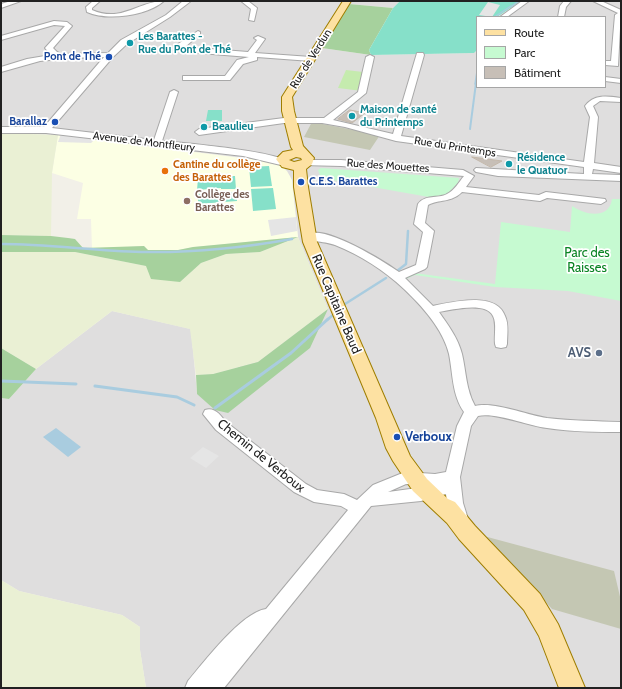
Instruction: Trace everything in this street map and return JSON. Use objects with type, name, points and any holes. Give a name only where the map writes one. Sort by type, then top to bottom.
[{"type":"main road","name":"Rue de Verdun","points":[[305,160],[297,147],[290,120],[288,97],[293,85],[310,61],[347,1]]},
{"type":"main road","name":"Rue de Verdun","points":[[287,159],[292,150],[288,124],[290,120]]},
{"type":"main road","points":[[287,159],[305,160]]},
{"type":"main road","name":"Rue Capitaine Baud","points":[[287,159],[301,187]]},
{"type":"main road","name":"Rue Capitaine Baud","points":[[305,160],[300,169],[301,187],[309,237],[324,279],[386,418],[392,440],[402,462],[509,574],[534,603],[550,633],[572,688]]},
{"type":"street","points":[[1,6],[18,1]]},
{"type":"street","points":[[97,1],[89,7],[89,11],[92,13],[110,16],[131,13],[161,1]]},
{"type":"street","points":[[76,134],[52,127],[59,114],[110,55],[124,42],[162,20],[188,1]]},
{"type":"street","points":[[244,1],[254,8],[252,20]]},
{"type":"street","points":[[504,16],[526,1]]},
{"type":"street","points":[[561,16],[563,6],[568,1]]},
{"type":"street","points":[[596,1],[621,13],[618,15],[615,64],[606,64]]},
{"type":"street","points":[[131,13],[143,18],[162,20]]},
{"type":"street","points":[[1,38],[54,23],[65,23],[69,26],[49,48],[54,54],[62,57]]},
{"type":"street","points":[[198,33],[181,46],[181,48],[188,50],[310,61]]},
{"type":"street","points":[[250,55],[261,39],[258,38]]},
{"type":"street","points":[[1,70],[23,62],[93,54],[110,55]]},
{"type":"street","points":[[396,138],[420,55]]},
{"type":"street","points":[[325,122],[362,93],[370,57]]},
{"type":"street","points":[[186,78],[227,78],[240,62],[253,58],[310,61]]},
{"type":"street","points":[[606,80],[621,81]]},
{"type":"street","points":[[157,143],[174,92]]},
{"type":"street","points":[[587,176],[594,117],[589,106],[592,102],[597,100],[621,100]]},
{"type":"street","name":"Rue du Printemps","points":[[199,132],[290,120],[314,120],[396,138],[472,167],[589,165],[621,170]]},
{"type":"street","name":"Avenue de Montfleury","points":[[1,130],[35,130],[52,127],[76,134],[243,153],[273,159],[287,159]]},
{"type":"street","name":"Rue des Mouettes","points":[[305,160],[436,170],[472,167],[498,173],[621,178]]},
{"type":"street","points":[[400,278],[421,267],[429,231],[418,224],[423,204],[429,200],[448,198],[454,195],[472,167]]},
{"type":"street","points":[[459,189],[540,198],[546,195],[601,201]]},
{"type":"street","points":[[309,237],[331,240],[367,256],[400,278],[430,310],[452,344],[465,404],[472,413]]},
{"type":"street","points":[[430,310],[475,304],[490,307],[496,311],[500,319],[501,344]]},
{"type":"street","points":[[457,521],[452,478],[465,424],[472,413],[479,410],[488,410],[546,423],[577,426],[621,427]]},
{"type":"street","name":"Chemin de Verboux","points":[[210,414],[221,426],[240,442],[300,488],[314,496],[364,504]]},
{"type":"street","points":[[210,688],[364,504],[379,489],[405,478],[425,485],[446,486],[452,478]]},
{"type":"street","points":[[364,504],[425,485]]},
{"type":"street","points":[[195,688],[243,632],[279,606]]},
{"type":"shaded area","points":[[1,1],[400,1],[393,8],[349,4],[322,48],[371,55],[474,53],[476,51],[476,88],[606,88],[606,16],[498,16],[521,1],[621,1],[621,688],[146,688],[140,650],[140,627],[122,615],[19,591],[1,580],[1,398],[9,399],[36,369],[112,311],[191,329],[197,394],[328,309],[298,237],[290,176],[266,161],[58,135],[1,133]]},
{"type":"shaded area","points":[[488,2],[500,5],[493,16],[479,15]]},
{"type":"shaded area","points":[[312,122],[380,135],[370,150],[304,137]]},
{"type":"shaded area","points":[[1,133],[58,135],[52,173],[51,236],[1,235]]},
{"type":"shaded area","points":[[61,134],[96,138],[91,143],[58,142]]},
{"type":"shaded area","name":"Collège des Barattes","points":[[58,135],[266,161],[280,165],[287,171],[292,180],[298,237],[193,247],[178,250],[148,250],[144,246],[92,249],[91,219],[77,219],[83,183],[52,173]]},
{"type":"shaded area","points":[[554,163],[575,166],[580,168],[580,171],[575,173],[555,170],[554,172],[541,171],[541,164],[552,166]]},
{"type":"shaded area","points":[[296,217],[297,231],[271,236],[268,220]]},
{"type":"shaded area","points":[[298,237],[328,309],[258,362],[213,374],[196,375],[190,329],[112,311],[36,369],[1,348],[1,252],[75,252],[146,266],[180,282],[201,263],[226,254],[260,252]]},
{"type":"shaded area","points":[[203,447],[219,456],[206,468],[190,458]]},
{"type":"shaded area","points":[[480,535],[614,571],[621,601],[621,629],[552,609],[514,566]]},
{"type":"shaded area","points":[[1,580],[19,591],[122,615],[140,627],[140,650],[146,688],[1,688]]},
{"type":"green space","points":[[400,1],[521,1],[498,16],[476,16],[476,51],[474,53],[371,55],[369,50],[393,8]]},
{"type":"green space","points":[[349,4],[393,8],[369,50],[371,55],[322,48]]},
{"type":"green space","points":[[346,70],[363,72],[362,91],[338,88]]},
{"type":"green space","points":[[208,110],[222,110],[222,121],[206,121]]},
{"type":"green space","points":[[269,166],[272,186],[251,187],[249,167]]},
{"type":"green space","points":[[321,168],[459,178],[458,183],[446,195],[429,197],[321,178],[318,170]]},
{"type":"green space","points":[[221,176],[235,176],[236,189],[221,188],[197,190],[198,178],[212,177],[212,179],[221,178]]},
{"type":"green space","points":[[273,188],[276,209],[253,211],[251,189]]},
{"type":"green space","points":[[237,192],[237,201],[198,204],[198,194]]},
{"type":"green space","name":"Parc des Raisses","points":[[612,199],[621,199],[621,301],[568,291],[495,287],[415,275],[404,280],[402,278],[414,273],[495,284],[501,222],[570,232],[572,206],[583,212],[596,214],[606,210],[610,206]]},
{"type":"green space","points":[[1,235],[51,236],[75,239],[83,248],[144,246],[148,250],[178,250],[193,247],[298,237],[260,252],[226,254],[201,263],[180,282],[151,279],[146,266],[75,252],[1,252]]},
{"type":"green space","points":[[328,309],[310,348],[228,413],[215,410],[197,394],[196,375],[213,374],[258,362]]},
{"type":"green space","points":[[1,348],[36,369],[9,399],[1,398]]},
{"type":"water","points":[[56,428],[81,447],[68,457],[43,437]]},
{"type":"building","name":"Maison de santé du Printemps","points":[[350,110],[365,113],[352,123],[338,119]]},
{"type":"building","points":[[472,157],[502,161],[491,167]]},
{"type":"waterway","points":[[512,6],[519,1]]},
{"type":"waterway","points":[[496,16],[511,6]]},
{"type":"waterway","points":[[475,84],[476,78]]},
{"type":"waterway","points":[[470,129],[476,83]]},
{"type":"waterway","points":[[397,271],[406,264],[408,231]]},
{"type":"waterway","points":[[1,244],[123,251],[179,252],[254,245],[292,239]]},
{"type":"waterway","points":[[345,304],[386,278]]},
{"type":"waterway","points":[[327,320],[333,315]]},
{"type":"waterway","points":[[215,408],[291,353],[328,319]]},
{"type":"waterway","points":[[1,381],[76,384]]},
{"type":"waterway","points":[[95,386],[177,397],[194,405]]},
{"type":"place","name":"Les Barattes - Rue du Pont de Thé","points":[[130,43]]},
{"type":"place","name":"Pont de Thé","points":[[109,57]]},
{"type":"place","name":"Maison de santé du Printemps","points":[[352,116]]},
{"type":"place","name":"Barallaz","points":[[55,122]]},
{"type":"place","name":"Beaulieu","points":[[204,127]]},
{"type":"place","name":"Résidence le Quatuor","points":[[509,164]]},
{"type":"place","name":"Cantine du collège des Barattes","points":[[165,171]]},
{"type":"place","name":"C.E.S. Barattes","points":[[301,182]]},
{"type":"place","name":"Collège des Barattes","points":[[187,201]]},
{"type":"place","name":"AVS","points":[[599,353]]},
{"type":"place","name":"Verboux","points":[[397,437]]}]
